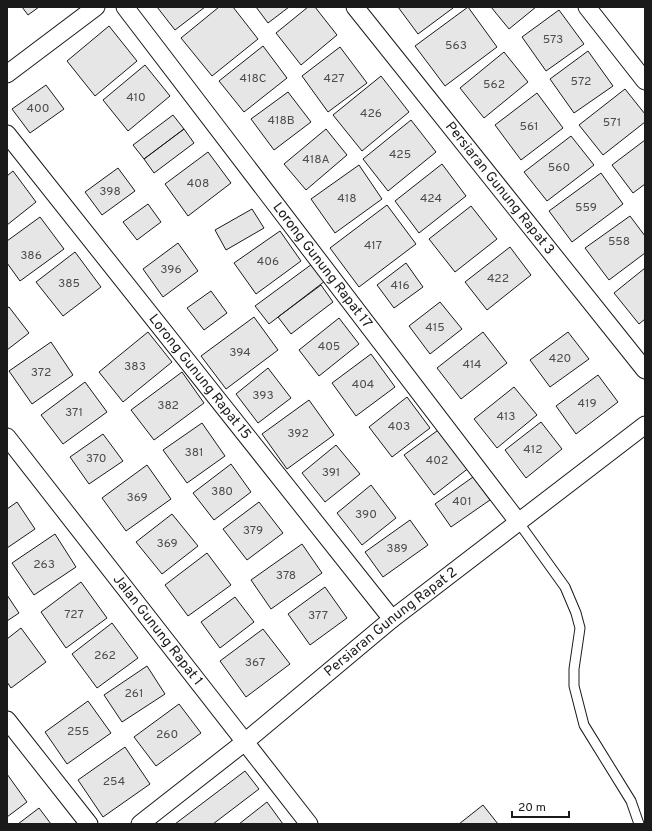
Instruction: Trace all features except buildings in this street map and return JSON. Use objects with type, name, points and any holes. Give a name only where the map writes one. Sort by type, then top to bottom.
[{"type":"street","points":[[7,74],[96,7]]},
{"type":"street","name":"Lorong Gunung Rapat 17","points":[[126,7],[518,523]]},
{"type":"street","name":"Persiaran Gunung Rapat 3","points":[[355,7],[645,370]]},
{"type":"street","points":[[587,7],[645,81]]},
{"type":"street","name":"Lorong Gunung Rapat 15","points":[[7,134],[392,619]]},
{"type":"street","name":"Persiaran Gunung Rapat 2","points":[[140,824],[246,741],[392,619],[645,425]]},
{"type":"street","name":"Jalan Gunung Rapat 1","points":[[7,437],[246,741],[309,824]]},
{"type":"street","points":[[7,720],[90,824]]},
{"type":"lane","points":[[518,523],[564,587],[576,613],[580,628],[574,669],[574,686],[584,725],[631,801],[639,824]]}]
